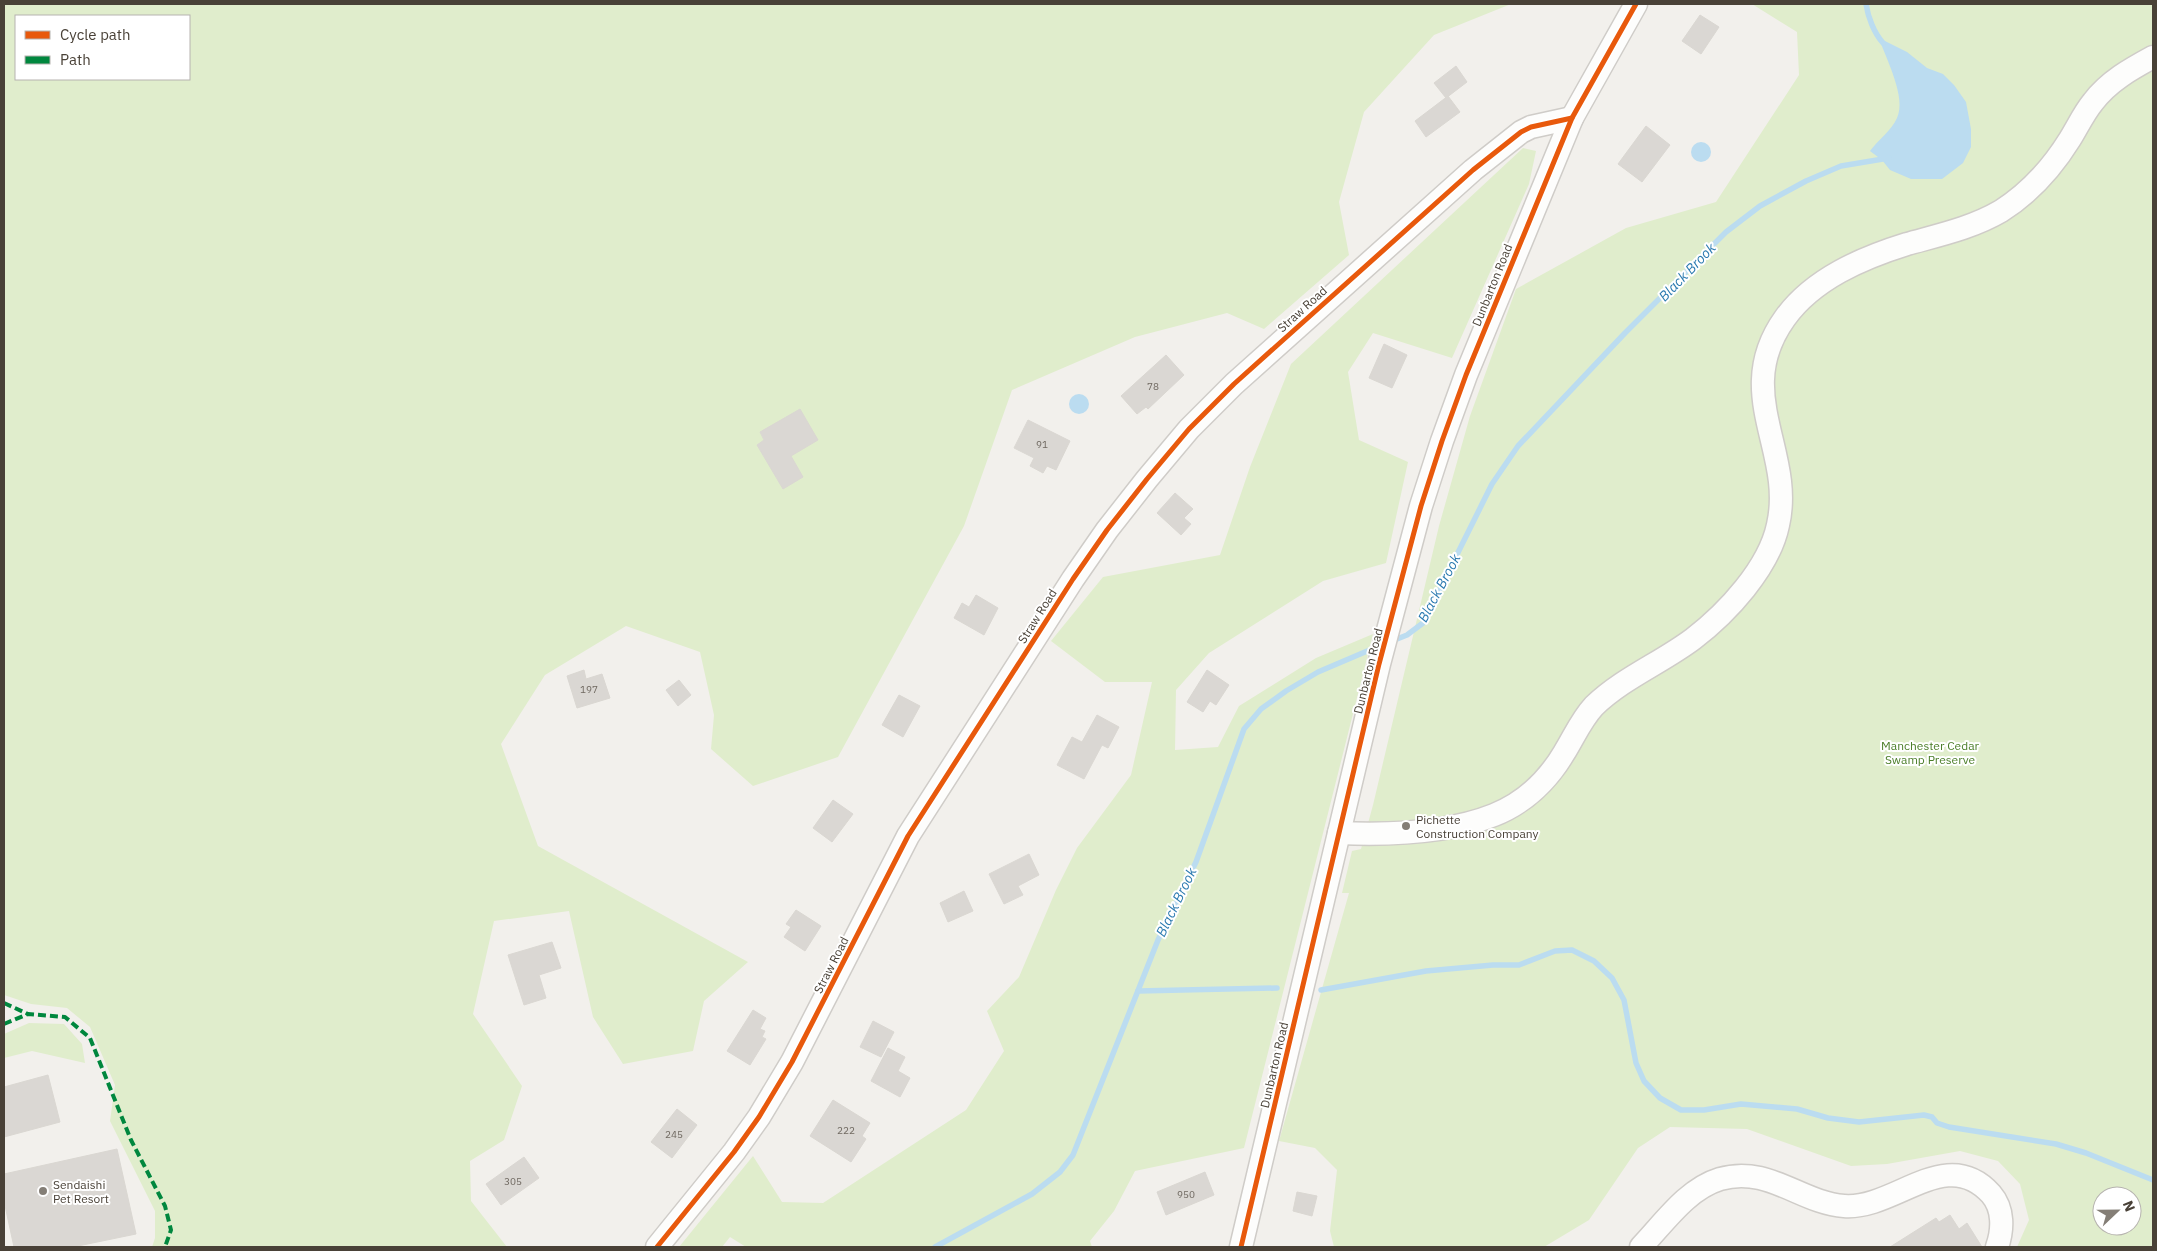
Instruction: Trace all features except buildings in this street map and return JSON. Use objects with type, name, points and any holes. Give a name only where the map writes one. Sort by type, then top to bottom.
[{"type":"street","name":"Dunbarton Road","points":[[1241,1247],[1379,664],[1421,506],[1466,375],[1572,118],[1636,4]]},
{"type":"street","points":[[1339,833],[1388,834],[1440,827],[1495,814],[1518,802],[1538,786],[1553,770],[1581,722],[1594,707],[1611,692],[1694,639],[1713,622],[1756,573],[1770,549],[1778,525],[1782,498],[1765,414],[1762,389],[1768,351],[1775,332],[1786,316],[1800,299],[1817,286],[1857,263],[1904,245],[1978,223],[2020,198],[2041,180],[2094,100],[2127,71],[2153,56]]},
{"type":"street","name":"Straw Road","points":[[657,1247],[734,1152],[759,1117],[792,1062],[908,836],[1073,579],[1107,530],[1147,479],[1189,430],[1234,384],[1473,170],[1530,127],[1572,118]]},
{"type":"street","points":[[1640,1247],[1689,1196],[1720,1179],[1735,1176],[1772,1181],[1826,1202],[1843,1206],[1862,1205],[1938,1177],[1953,1174],[1968,1177],[1982,1184],[1993,1196],[2000,1212],[2002,1228],[1997,1247]]},
{"type":"green space","points":[[4,4],[1511,4],[1434,35],[1364,112],[1339,202],[1349,255],[1264,329],[1227,313],[1135,337],[1012,390],[964,526],[838,757],[753,786],[711,749],[714,715],[700,652],[626,626],[545,675],[501,744],[538,846],[748,962],[704,1001],[693,1051],[623,1064],[593,1017],[569,911],[494,921],[473,1014],[522,1086],[504,1140],[470,1161],[471,1201],[507,1247],[152,1247],[155,1238],[155,1211],[110,1121],[115,1085],[90,1027],[67,1008],[31,1004],[4,995]]},
{"type":"green space","name":"Manchester Cedar Swamp Preserve","points":[[1752,4],[2153,4],[2153,1247],[2017,1247],[2029,1220],[2020,1184],[1998,1161],[1960,1151],[1887,1164],[1851,1166],[1747,1129],[1670,1127],[1638,1148],[1589,1220],[1544,1247],[1334,1247],[1330,1231],[1337,1170],[1315,1148],[1279,1141],[1349,893],[1342,893],[1352,851],[1361,849],[1373,805],[1439,526],[1470,416],[1516,289],[1626,228],[1716,202],[1799,75],[1797,32]]},
{"type":"green space","points":[[1523,148],[1536,151],[1529,184],[1452,358],[1373,333],[1348,372],[1359,440],[1408,462],[1386,563],[1323,581],[1209,653],[1176,690],[1175,750],[1218,747],[1239,706],[1316,658],[1373,634],[1244,1148],[1135,1171],[1114,1211],[1090,1241],[1092,1247],[746,1247],[730,1237],[722,1247],[679,1247],[753,1156],[782,1202],[823,1203],[966,1110],[1004,1051],[987,1011],[1019,977],[1056,890],[1077,848],[1131,775],[1152,682],[1105,682],[1051,641],[1103,577],[1220,555],[1250,467],[1291,364]]},
{"type":"green space","points":[[29,1023],[64,1024],[82,1044],[85,1063],[32,1051],[4,1058],[4,1034]]},
{"type":"water","points":[[1879,38],[1907,52],[1927,68],[1943,74],[1954,85],[1966,102],[1971,129],[1971,147],[1963,163],[1942,179],[1911,179],[1890,170],[1882,160],[1870,151],[1892,127],[1899,110],[1898,89]]},
{"type":"water","points":[[1701,142],[1708,145],[1711,152],[1708,159],[1701,162],[1694,159],[1691,152],[1694,145]]},
{"type":"water","points":[[1079,394],[1086,397],[1089,404],[1086,411],[1079,414],[1072,411],[1069,404],[1072,397]]},
{"type":"waterway","name":"Black Brook","points":[[1866,4],[1872,25],[1883,43]]},
{"type":"waterway","name":"Black Brook","points":[[1392,641],[1407,635],[1423,623],[1492,484],[1518,446],[1625,333],[1726,232],[1760,206],[1806,181],[1841,166],[1889,158]]},
{"type":"waterway","name":"Black Brook","points":[[935,1247],[1032,1194],[1060,1172],[1073,1155],[1158,940],[1196,862],[1244,729],[1261,709],[1286,691],[1318,672],[1379,646]]},
{"type":"waterway","points":[[1321,990],[1426,971],[1493,965],[1519,965],[1555,951],[1572,950],[1594,961],[1612,978],[1624,1000],[1636,1063],[1644,1081],[1660,1098],[1681,1110],[1704,1110],[1741,1104],[1797,1109],[1828,1118],[1859,1122],[1924,1115],[1932,1117],[1937,1123],[1949,1127],[2056,1144],[2086,1153],[2153,1180]]},
{"type":"waterway","points":[[1138,991],[1277,988]]},
{"type":"marked path","points":[[4,1003],[28,1014]]},
{"type":"marked path","points":[[4,1024],[28,1014],[65,1017],[90,1038],[131,1140],[165,1206],[171,1230],[165,1247]]},
{"type":"cycle path","points":[[1241,1247],[1379,664],[1421,506],[1466,375],[1572,118],[1636,4]]},
{"type":"cycle path","points":[[657,1247],[734,1152],[759,1117],[792,1062],[908,836],[1073,579],[1107,530],[1147,479],[1189,429],[1234,384],[1473,170],[1521,132],[1531,127],[1572,118]]},
{"type":"place","name":"Pichette Construction Company","points":[[1406,826]]},
{"type":"place","name":"Sendaishi Pet Resort","points":[[43,1191]]}]
